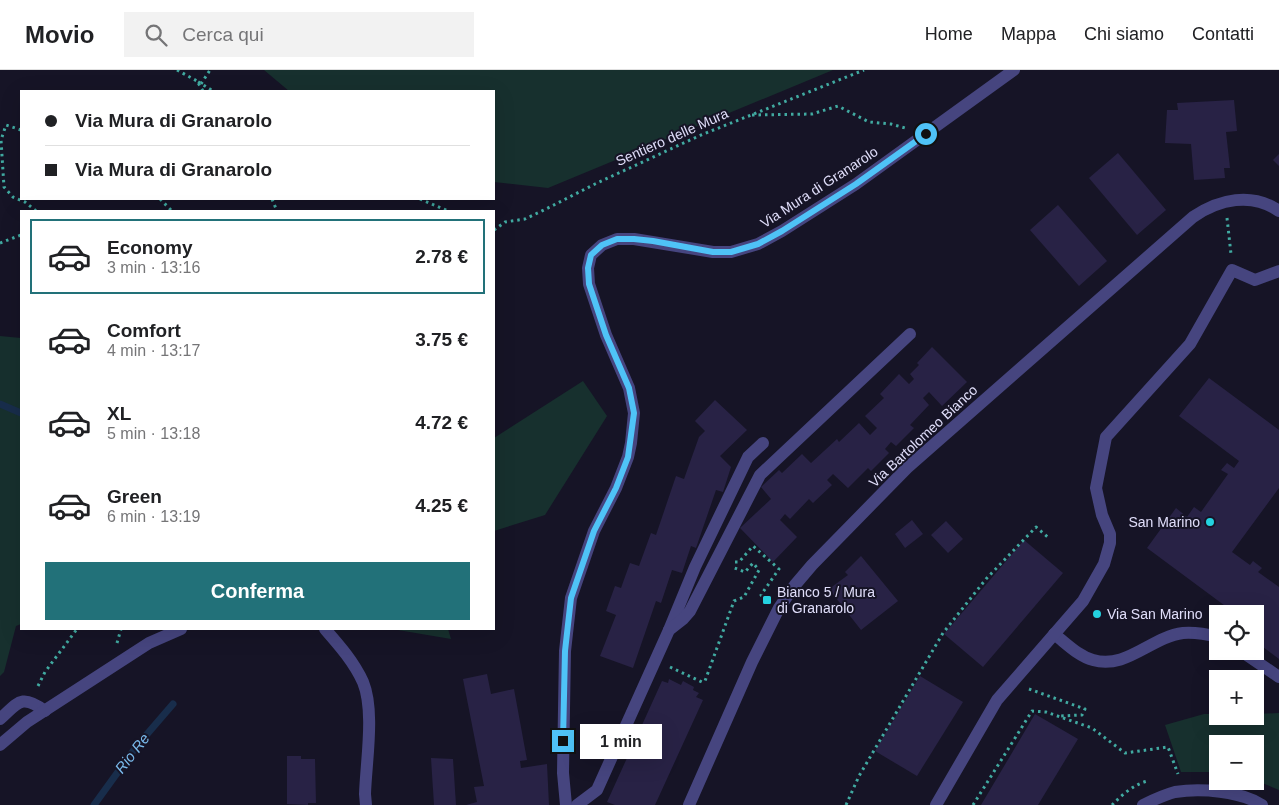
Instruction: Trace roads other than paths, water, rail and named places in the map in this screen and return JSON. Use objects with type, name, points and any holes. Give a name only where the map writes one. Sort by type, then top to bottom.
[{"type":"street","name":"Via Mura di Granarolo","points":[[566,805],[563,773],[564,680],[571,598],[594,531],[616,488],[628,457],[634,413],[629,388],[606,335],[589,284],[588,268],[591,255],[602,245],[617,239],[644,240],[713,252],[731,252],[758,244],[856,184],[1014,70]]},
{"type":"street","name":"Via Bartolomeo Bianco","points":[[689,805],[752,662],[779,608],[812,565],[908,468],[1193,217],[1212,206],[1225,202],[1255,200],[1272,206],[1279,211]]},
{"type":"street","points":[[936,805],[997,700],[1083,602],[1104,564],[1108,552],[1110,534],[1102,515],[1096,488],[1106,437],[1190,344],[1232,270],[1255,280],[1279,271]]},
{"type":"street","points":[[669,630],[690,611],[760,475],[910,334]]},
{"type":"street","points":[[576,805],[597,790],[669,630],[695,567],[748,457],[764,443]]},
{"type":"street","points":[[0,745],[27,722],[45,710],[149,643],[178,630]]},
{"type":"street","points":[[326,630],[351,661],[367,694],[368,722],[364,794],[366,805]]},
{"type":"street","points":[[1054,634],[1076,652],[1092,660],[1104,662],[1127,657],[1150,644],[1183,633],[1209,635]]},
{"type":"street","points":[[1254,660],[1279,677]]},
{"type":"street","points":[[0,719],[19,702],[30,701],[45,710]]},
{"type":"street","points":[[1143,805],[1176,792],[1201,791],[1222,792],[1240,796],[1262,805]]},
{"type":"waterway","points":[[0,404],[20,413]]},
{"type":"waterway","name":"Rio Re","points":[[94,805],[136,747],[173,704]]},
{"type":"place","name":"San Marino","points":[[1210,522]]},
{"type":"place","name":"Bianco 5 / Mura di Granarolo","points":[[767,600]]},
{"type":"place","name":"Via San Marino","points":[[1097,614]]}]
